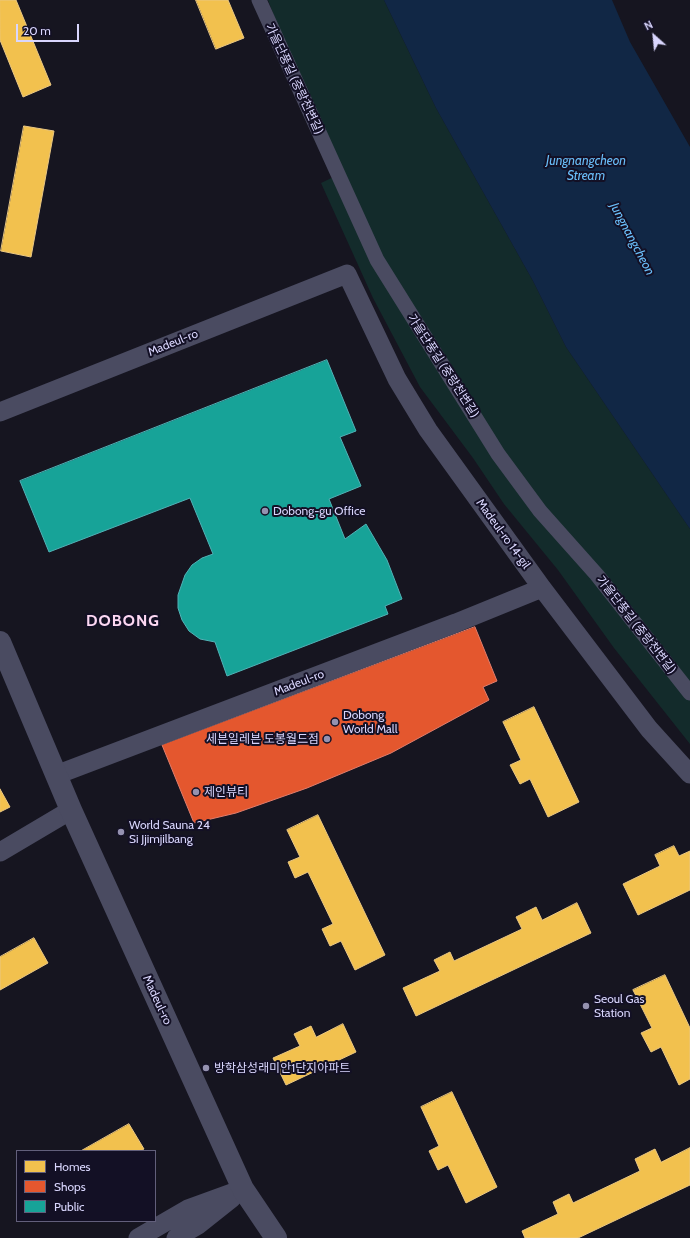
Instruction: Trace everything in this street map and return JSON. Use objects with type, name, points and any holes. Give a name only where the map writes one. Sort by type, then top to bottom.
[{"type":"street","name":"가을단풍길 (중랑천변길)","points":[[259,0],[377,260],[404,306],[510,470],[540,511],[602,581],[690,693]]},
{"type":"street","name":"Madeul-ro","points":[[0,412],[347,274]]},
{"type":"street","name":"Madeul-ro 14-gil","points":[[347,274],[397,379],[416,413],[542,588],[649,729],[690,774]]},
{"type":"street","name":"Madeul-ro","points":[[56,775],[456,623],[542,588]]},
{"type":"street","name":"Madeul-ro","points":[[0,642],[71,810],[244,1189],[276,1238]]},
{"type":"street","points":[[0,852],[71,810]]},
{"type":"street","points":[[138,1238],[188,1209],[244,1189]]},
{"type":"street","points":[[176,1238],[198,1225],[244,1189]]},
{"type":"green space","points":[[268,0],[384,0],[436,108],[533,281],[566,347],[690,529],[690,744],[614,648],[558,570],[504,504],[473,458],[420,387],[373,298],[321,183],[342,173],[283,40]]},
{"type":"water","name":"Jungnangcheon Stream","points":[[384,0],[612,0],[630,42],[690,147],[690,529],[566,347],[533,281],[436,108]]},
{"type":"building: Homes","points":[[0,0],[16,0],[51,85],[23,97],[0,40]]},
{"type":"building: Homes","points":[[196,0],[228,0],[244,38],[216,49]]},
{"type":"building: Homes","points":[[24,126],[54,131],[31,257],[1,251]]},
{"type":"building: Homes","points":[[534,707],[579,802],[548,817],[530,779],[520,784],[510,765],[521,760],[503,722]]},
{"type":"building: Homes","points":[[0,789],[10,807],[0,812]]},
{"type":"building: Homes","points":[[318,815],[385,955],[355,970],[341,941],[330,946],[322,929],[333,924],[308,872],[295,878],[288,862],[300,857],[287,830]]},
{"type":"building: Homes","points":[[674,846],[679,856],[690,851],[690,890],[638,915],[623,884],[660,866],[655,855]]},
{"type":"building: Homes","points":[[577,903],[591,933],[416,1016],[403,988],[440,971],[434,960],[450,952],[454,961],[522,929],[516,917],[536,907],[542,920]]},
{"type":"building: Homes","points":[[34,938],[48,963],[0,990],[0,957]]},
{"type":"building: Homes","points":[[665,975],[690,1028],[690,1079],[679,1085],[661,1047],[651,1052],[641,1033],[652,1028],[633,990]]},
{"type":"building: Homes","points":[[343,1024],[356,1052],[286,1085],[273,1058],[300,1046],[294,1034],[311,1026],[316,1037]]},
{"type":"building: Homes","points":[[452,1092],[497,1187],[466,1203],[448,1165],[438,1170],[429,1151],[439,1146],[421,1107]]},
{"type":"building: Homes","points":[[129,1124],[144,1149],[142,1150],[83,1150]]},
{"type":"building: Homes","points":[[690,1148],[690,1185],[578,1238],[525,1238],[522,1231],[558,1214],[553,1202],[569,1194],[573,1203],[640,1171],[635,1159],[655,1149],[661,1162]]},
{"type":"building: Shops","name":"Dobong World Mall","points":[[475,627],[497,681],[483,687],[489,700],[391,753],[307,788],[236,813],[194,823],[162,745]]},
{"type":"building: Public","name":"Dobong-gu Office","points":[[327,360],[356,431],[340,437],[361,486],[329,499],[345,539],[366,524],[387,560],[402,599],[385,606],[388,614],[227,676],[215,642],[200,639],[189,631],[182,620],[178,608],[178,595],[185,575],[192,565],[202,558],[213,554],[190,498],[49,552],[20,481]]},
{"type":"place","name":"Dobong-gu Office","points":[[265,511]]},
{"type":"place","name":"Dobong World Mall","points":[[335,722]]},
{"type":"place","name":"세븐일레븐 도봉월드점","points":[[327,739]]},
{"type":"place","name":"제인뷰티","points":[[196,792]]},
{"type":"place","name":"World Sauna 24 Si Jjimjilbang","points":[[121,832]]},
{"type":"place","name":"Seoul Gas Station","points":[[586,1006]]},
{"type":"place","name":"방학삼성래미안1단지아파트","points":[[206,1068]]},
{"type":"district","name":"DOBONG","points":[[123,621]]},
{"type":"water label","name":"Jungnangcheon","points":[[632,239]]}]
